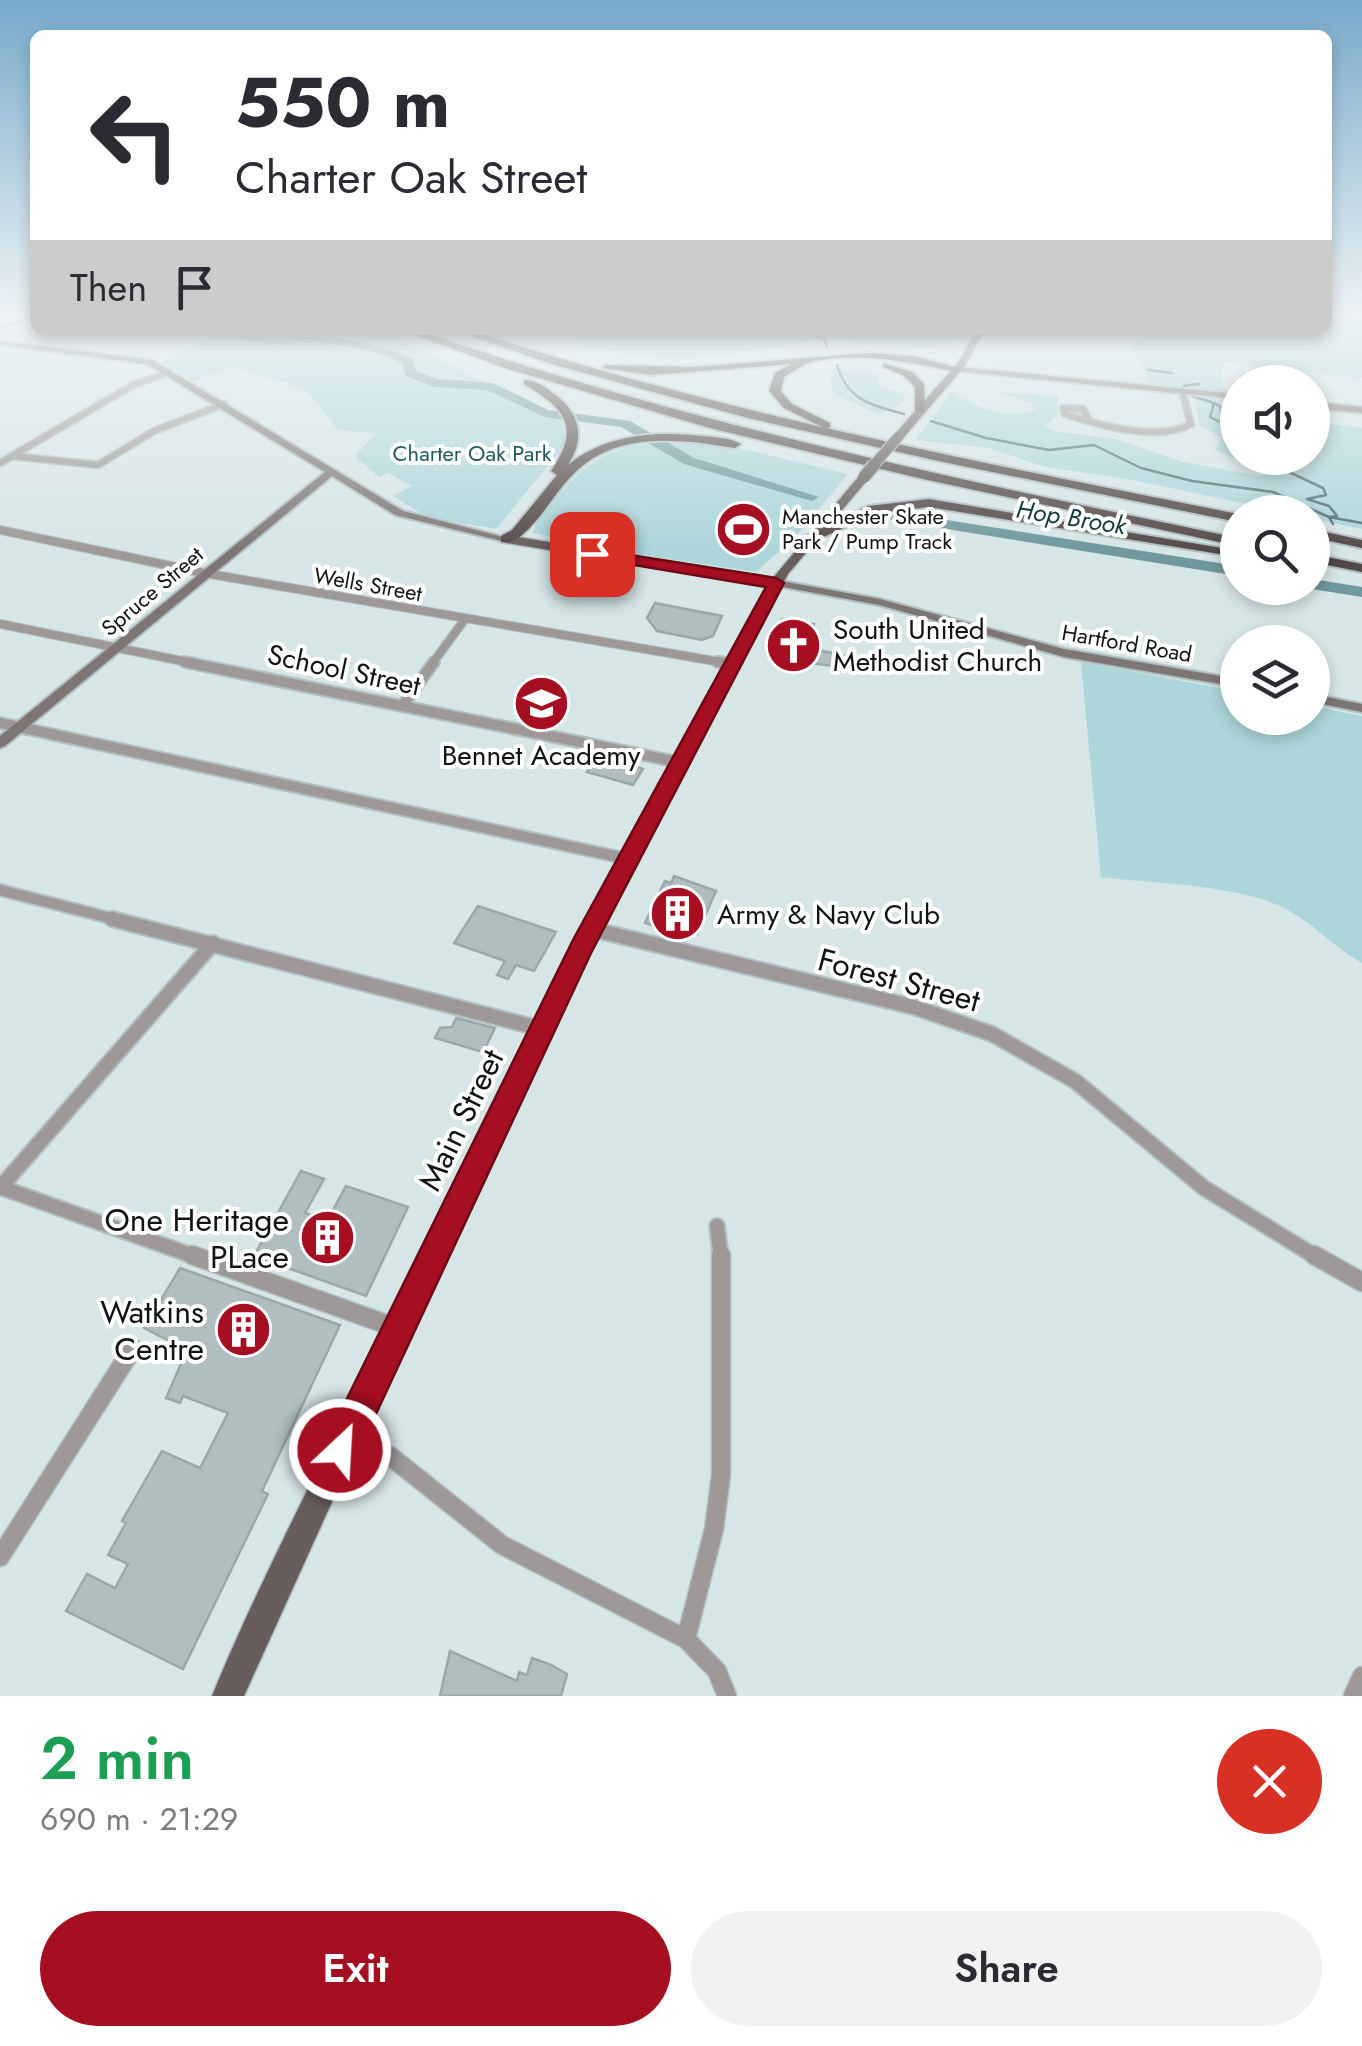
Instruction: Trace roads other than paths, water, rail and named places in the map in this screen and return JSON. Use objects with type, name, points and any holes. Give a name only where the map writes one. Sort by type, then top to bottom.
[{"type":"highway","points":[[541,394],[570,418],[574,440],[569,454],[506,531],[506,539],[517,533],[578,462],[604,448],[635,441],[664,438],[735,444],[964,484]]},
{"type":"highway","points":[[596,394],[964,484],[1220,538]]},
{"type":"highway","points":[[665,394],[1220,514]]},
{"type":"highway","points":[[778,394],[788,406],[830,426],[966,462]]},
{"type":"highway","points":[[921,411],[922,394]]},
{"type":"highway","points":[[812,538],[873,509],[929,502],[1220,552]]},
{"type":"highway","points":[[1330,538],[1362,544]]},
{"type":"highway","points":[[1330,562],[1362,568]]},
{"type":"highway","points":[[1330,572],[1362,578]]},
{"type":"main road","points":[[207,394],[408,517],[506,539],[776,583]]},
{"type":"main road","name":"Main Street","points":[[228,1696],[397,1328],[591,929],[678,762],[776,583],[936,394]]},
{"type":"main road","points":[[1330,407],[1362,410]]},
{"type":"main road","name":"Spruce Street","points":[[0,743],[331,472]]},
{"type":"main road","name":"Hartford Road","points":[[776,583],[867,598],[1064,653],[1220,680]]},
{"type":"main road","points":[[1330,702],[1362,708]]},
{"type":"street","points":[[0,463],[117,394]]},
{"type":"street","points":[[1088,419],[1159,432],[1182,431],[1191,424],[1183,394]]},
{"type":"street","points":[[12,456],[98,465],[154,431],[224,404]]},
{"type":"street","name":"Wells Street","points":[[0,530],[204,574],[732,664]]},
{"type":"street","points":[[403,705],[465,618]]},
{"type":"street","name":"School Street","points":[[0,624],[678,762]]},
{"type":"street","points":[[0,723],[628,859]]},
{"type":"street","points":[[0,890],[542,1029]]},
{"type":"street","name":"Forest Street","points":[[591,929],[914,1007],[992,1034],[1075,1081],[1204,1188],[1251,1220],[1362,1282]]},
{"type":"street","points":[[213,943],[0,1187],[397,1328]]},
{"type":"street","points":[[686,1639],[714,1528],[720,1475],[722,1275],[717,1226]]},
{"type":"street","points":[[0,1557],[133,1348]]},
{"type":"street","points":[[340,1450],[390,1456],[502,1545],[686,1639],[718,1671],[726,1696]]},
{"type":"street","points":[[1354,1696],[1362,1676]]},
{"type":"waterway","name":"Hop Brook","points":[[506,394],[545,413],[625,424],[689,461],[812,497]]},
{"type":"waterway","points":[[854,394],[904,414]]},
{"type":"waterway","points":[[1192,396],[1214,403]]},
{"type":"waterway","points":[[1214,403],[1220,406]]},
{"type":"waterway","points":[[1214,403],[1210,417],[1220,422]]},
{"type":"waterway","points":[[931,421],[986,438],[1049,450],[1094,445],[1141,468],[1192,481],[1280,495]]},
{"type":"waterway","points":[[1295,475],[1323,488],[1326,495]]},
{"type":"waterway","points":[[1330,507],[1337,516],[1330,517]]},
{"type":"waterway","name":"Hop Brook","points":[[896,517],[1220,568]]},
{"type":"waterway","points":[[1330,517],[1362,523]]},
{"type":"waterway","points":[[1330,519],[1333,524]]},
{"type":"waterway","name":"Hop Brook","points":[[1330,587],[1362,592]]},
{"type":"place","name":"Manchester Skate Park / Pump Track","points":[[743,529]]},
{"type":"place","name":"South United Methodist Church","points":[[794,645]]},
{"type":"place","name":"Bennet Academy","points":[[541,704]]},
{"type":"place","name":"Army & Navy Club","points":[[678,914]]},
{"type":"place","name":"One Heritage PLace","points":[[328,1238]]},
{"type":"place","name":"Watkins Centre","points":[[243,1330]]},
{"type":"park label","name":"Charter Oak Park","points":[[472,453]]}]
